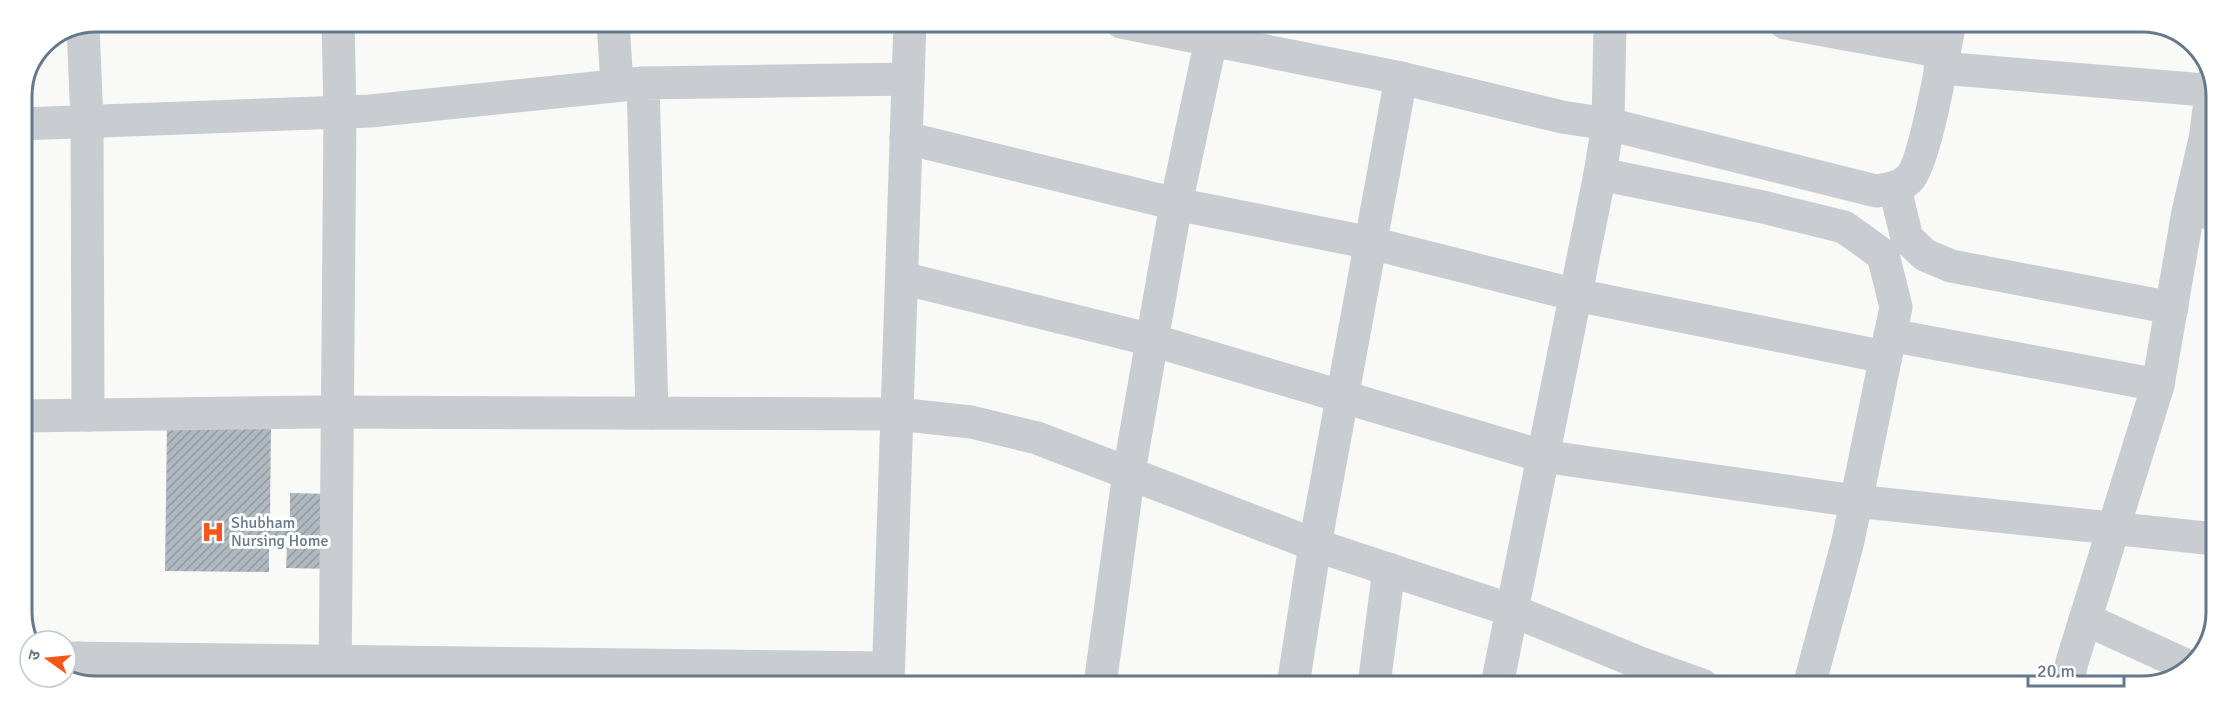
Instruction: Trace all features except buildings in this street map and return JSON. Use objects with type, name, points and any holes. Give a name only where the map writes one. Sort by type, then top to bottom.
[{"type":"street","points":[[334,672],[340,112],[338,32]]},
{"type":"street","points":[[616,32],[630,84],[652,413]]},
{"type":"street","points":[[891,676],[910,32]]},
{"type":"street","points":[[1171,32],[1401,78],[1562,117],[1608,124],[1876,190],[1895,189],[1911,177],[1924,146],[1945,48]]},
{"type":"street","points":[[1499,676],[1600,174],[1608,124],[1610,32]]},
{"type":"street","points":[[1843,32],[2205,86]]},
{"type":"street","points":[[83,33],[87,122],[88,415]]},
{"type":"street","points":[[1101,676],[1129,472],[1176,204],[1211,40]]},
{"type":"street","points":[[1294,676],[1315,544],[1401,78]]},
{"type":"street","points":[[32,124],[370,111],[630,84],[908,79]]},
{"type":"street","points":[[2070,676],[2085,619],[2158,385],[2172,308],[2202,212],[2206,133]]},
{"type":"street","points":[[906,138],[1176,204],[1371,243],[1576,295],[1888,346],[2158,385]]},
{"type":"street","points":[[1600,174],[1763,207],[1844,227],[1882,255],[1896,307],[1848,542],[1812,676]]},
{"type":"street","points":[[1895,189],[1907,238],[1925,255],[1951,266],[2172,308]]},
{"type":"street","points":[[902,278],[1152,340],[1542,456],[1855,501],[2206,538]]},
{"type":"street","points":[[32,416],[338,412],[897,414],[971,422],[1037,438],[1315,544],[1511,610],[1675,676]]},
{"type":"street","points":[[1375,676],[1389,569]]},
{"type":"street","points":[[2085,619],[2180,663]]},
{"type":"street","points":[[78,666],[694,676]]},
{"type":"place","name":"Shubham Nursing Home","points":[[213,532]]}]
